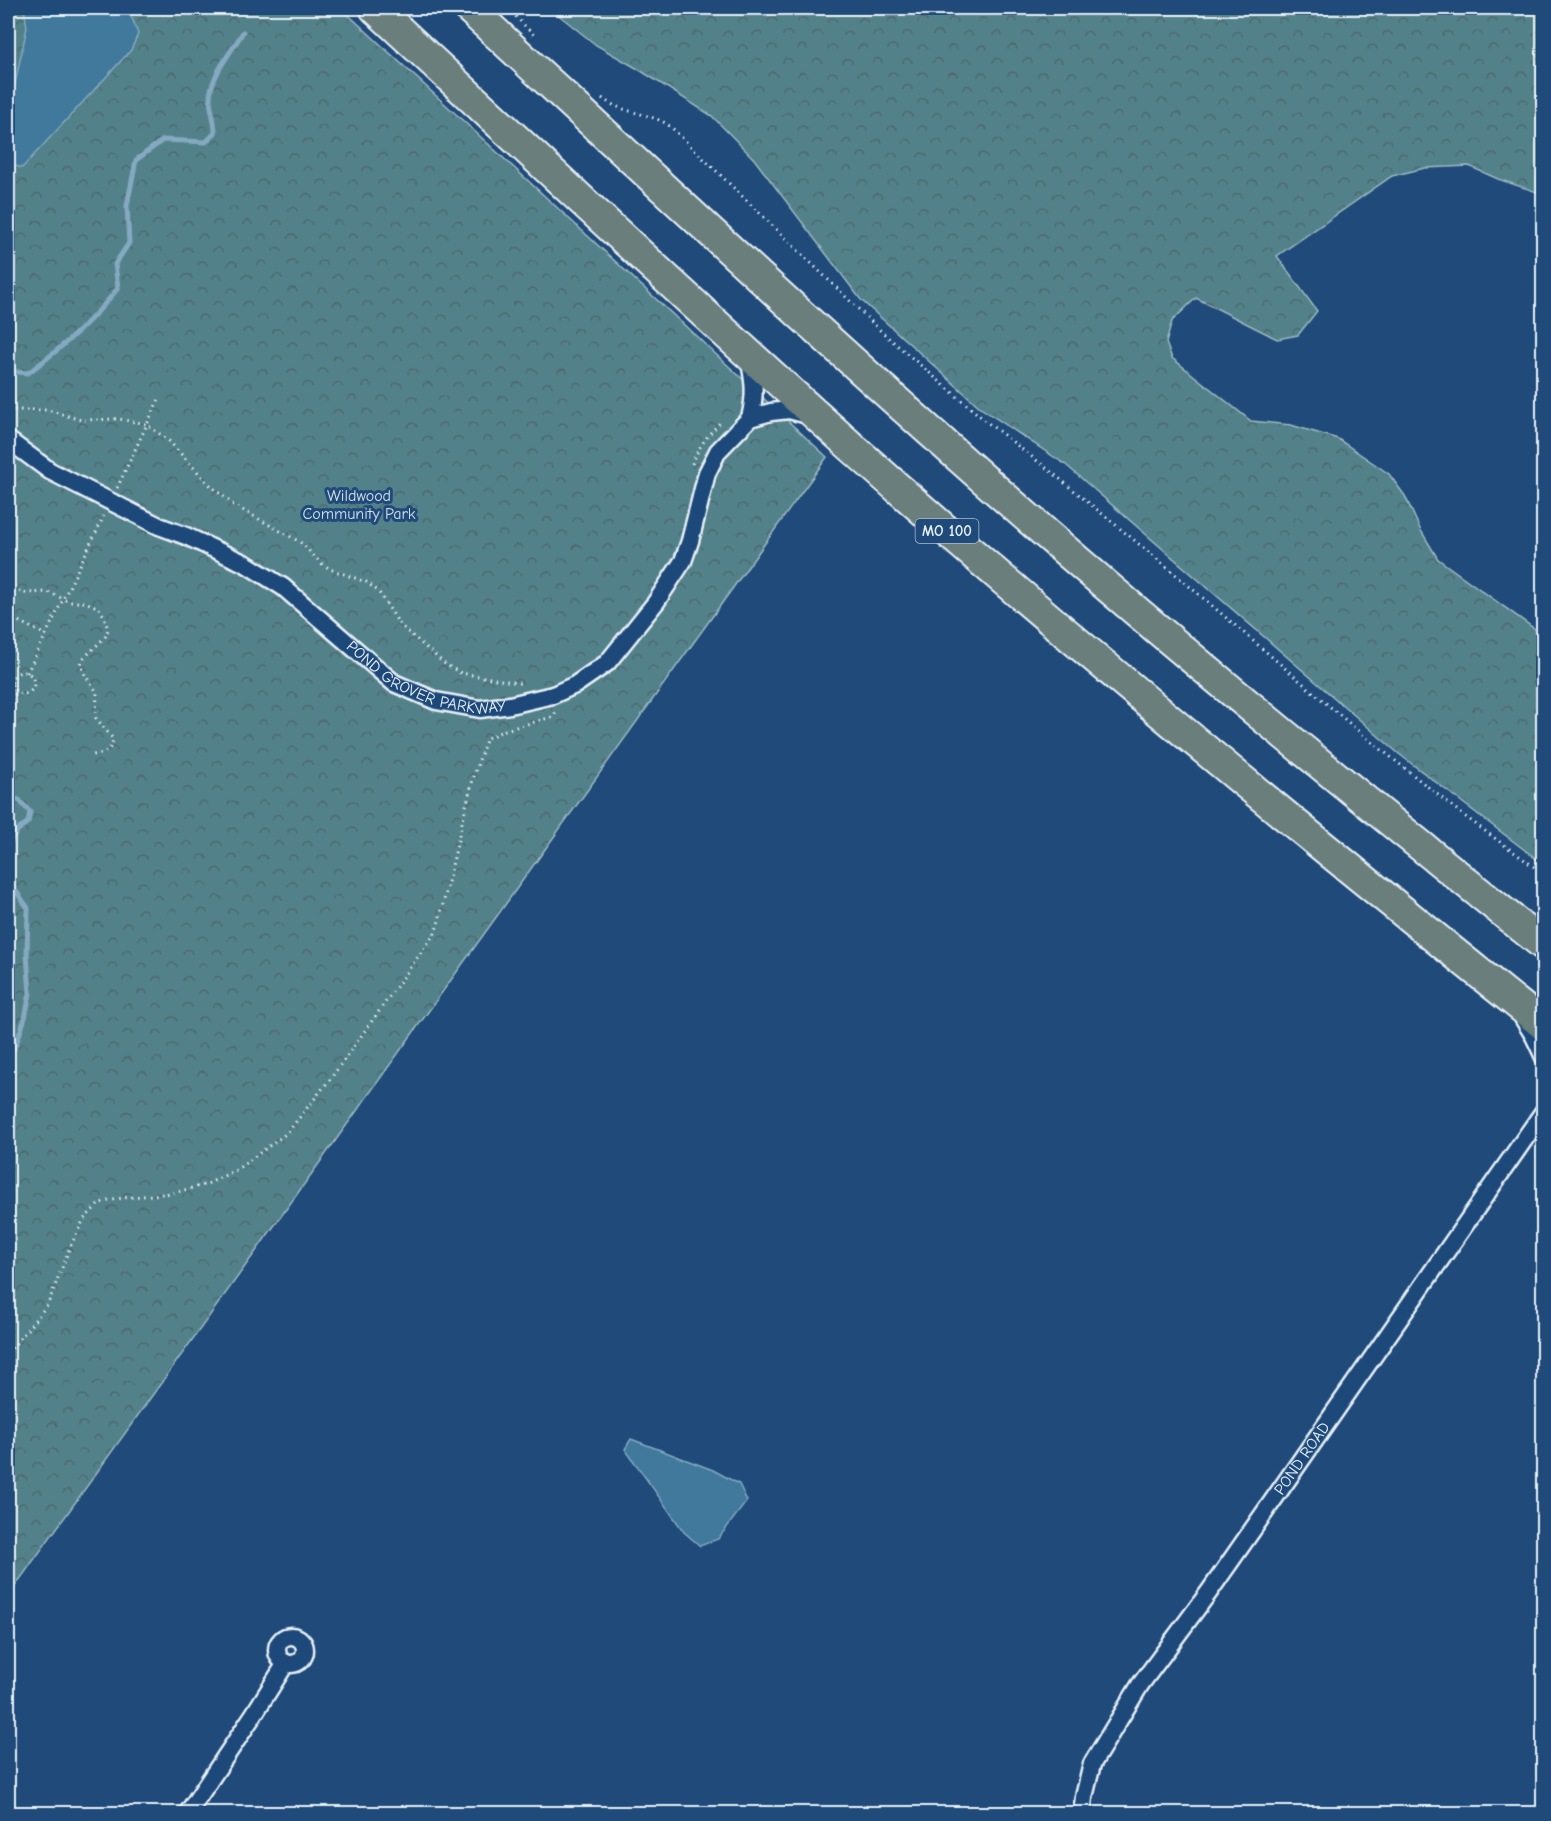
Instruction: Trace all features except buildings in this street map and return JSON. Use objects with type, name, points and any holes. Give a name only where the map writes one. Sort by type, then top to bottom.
[{"type":"highway","name":"MO 100","points":[[375,8],[748,352],[963,545],[1167,719],[1544,1025]]},
{"type":"highway","points":[[469,8],[756,274],[1003,497],[1275,727],[1544,945]]},
{"type":"street","points":[[744,424],[755,399],[755,383],[748,352]]},
{"type":"street","points":[[744,424],[771,412],[789,410],[820,417]]},
{"type":"street","name":"POND GROVER PARKWAY","points":[[8,440],[50,471],[110,503],[246,564],[283,587],[394,683],[436,701],[480,709],[553,695],[575,685],[607,663],[656,602],[677,570],[687,551],[707,473],[718,451],[744,424]]},
{"type":"street","points":[[1512,1000],[1544,1057]]},
{"type":"street","name":"POND ROAD","points":[[1082,1814],[1092,1764],[1140,1685],[1209,1592],[1543,1111]]},
{"type":"street","points":[[187,1814],[286,1663]]},
{"type":"path","points":[[507,8],[541,41]]},
{"type":"path","points":[[599,95],[621,108],[662,120],[670,126],[883,333],[931,375],[1160,561],[1362,735],[1462,815],[1544,874]]},
{"type":"path","points":[[27,674],[44,634],[159,399]]},
{"type":"path","points":[[8,410],[48,410],[81,420],[119,419],[146,424],[168,440],[207,482],[232,504],[303,543],[321,563],[330,569],[366,582],[378,591],[400,625],[446,665],[461,673],[528,684]]},
{"type":"path","points":[[690,474],[698,448],[708,434],[726,418],[744,424]]},
{"type":"path","points":[[19,591],[48,592],[70,602],[85,602],[99,608],[104,616],[108,630],[105,637],[82,660],[81,665],[97,692],[96,718],[113,739],[108,750],[103,754],[93,755]]},
{"type":"path","points":[[8,616],[44,634]]},
{"type":"path","points":[[20,672],[27,674],[32,678],[33,687],[26,693],[17,692],[12,683],[13,678],[20,672]]},
{"type":"path","points":[[8,676],[13,678]]},
{"type":"path","points":[[8,705],[17,692]]},
{"type":"path","points":[[8,1353],[48,1304],[70,1247],[84,1219],[100,1203],[173,1192],[207,1184],[236,1170],[287,1133],[331,1078],[435,933],[442,913],[478,760],[487,738],[505,730],[552,717],[558,710],[553,695]]},
{"type":"green space","name":"Wildwood Community Park","points":[[8,8],[341,8],[827,457],[8,1596]]},
{"type":"green space","points":[[550,8],[1543,8],[1543,194],[1498,179],[1469,166],[1425,168],[1392,176],[1277,256],[1317,311],[1298,335],[1277,339],[1196,298],[1172,321],[1166,343],[1172,358],[1251,421],[1291,425],[1338,439],[1389,474],[1405,496],[1420,529],[1438,559],[1543,635],[1543,864],[1399,754],[1066,465],[982,409],[861,300],[754,159],[712,116],[596,45]]},
{"type":"water","points":[[24,8],[120,8],[132,18],[138,34],[131,50],[22,168],[9,164],[8,161],[8,111],[27,27]]},
{"type":"water","points":[[631,1439],[713,1470],[739,1484],[747,1501],[718,1539],[700,1546],[684,1532],[625,1449]]},
{"type":"waterway","points":[[8,371],[28,373],[41,364],[87,323],[118,288],[115,264],[129,243],[127,206],[136,160],[163,140],[206,142],[215,133],[210,100],[213,82],[243,32]]},
{"type":"waterway","points":[[8,797],[19,800],[30,812],[28,822],[18,830],[8,845]]},
{"type":"waterway","points":[[8,880],[28,908],[27,955],[30,993],[25,1018],[8,1061]]}]
